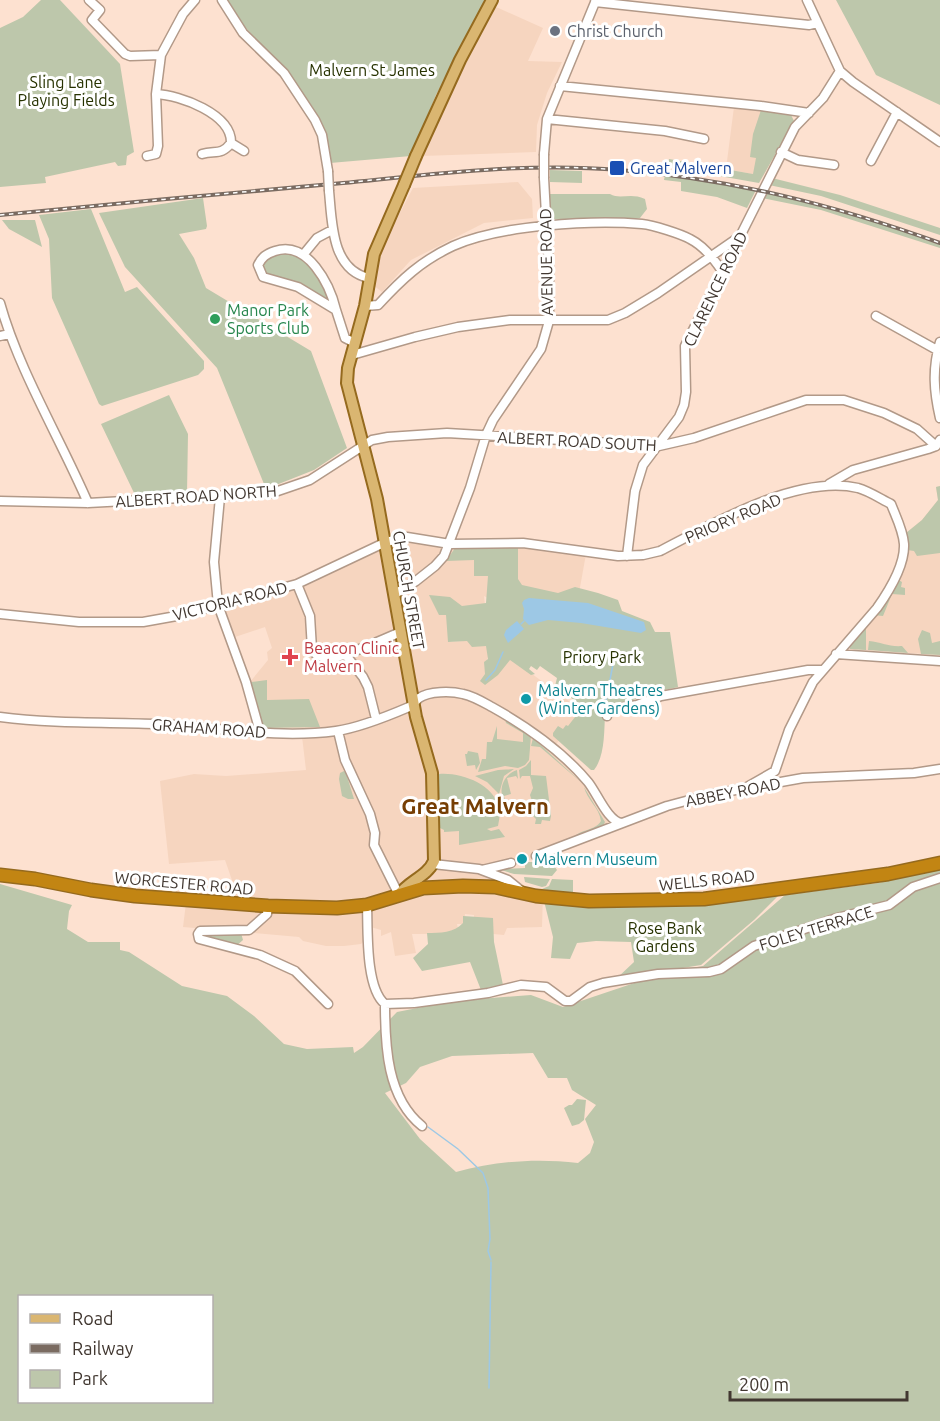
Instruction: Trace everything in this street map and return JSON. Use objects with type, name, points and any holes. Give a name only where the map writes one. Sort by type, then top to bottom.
[{"type":"highway","name":"WELLS ROAD","points":[[526,894],[589,901],[704,899],[888,874],[940,863]]},
{"type":"highway","name":"WORCESTER ROAD","points":[[0,875],[117,894],[268,906],[337,908],[368,904],[423,888],[495,887],[526,894]]},
{"type":"main road","name":"CHURCH STREET","points":[[433,864],[435,850],[432,774],[414,704],[386,542],[365,446],[347,383],[352,355],[366,306],[374,254],[460,60],[492,0]]},
{"type":"main road","points":[[399,895],[407,886],[428,871],[433,864]]},
{"type":"street","points":[[89,0],[100,10],[92,20],[125,54],[130,56],[161,55]]},
{"type":"street","points":[[222,0],[243,33],[284,73],[315,120],[322,135],[328,171],[332,230],[341,256],[354,273],[369,278]]},
{"type":"street","points":[[807,0],[840,71],[940,142]]},
{"type":"street","points":[[155,155],[158,146],[156,94],[161,55],[191,1]]},
{"type":"street","points":[[596,1],[809,26],[817,23]]},
{"type":"street","name":"AVENUE ROAD","points":[[395,594],[416,581],[444,556],[493,420],[541,349],[549,321],[544,178],[547,120],[596,1]]},
{"type":"street","name":"CLARENCE ROAD","points":[[627,556],[635,491],[643,465],[679,417],[684,405],[685,346],[795,126],[823,98],[840,71]]},
{"type":"street","points":[[560,86],[809,113]]},
{"type":"street","points":[[156,94],[165,94],[196,104],[211,113],[230,132],[231,143]]},
{"type":"street","points":[[876,157],[897,112]]},
{"type":"street","points":[[547,120],[665,131],[704,139]]},
{"type":"street","points":[[206,150],[216,153],[223,151],[231,143]]},
{"type":"street","points":[[231,143],[244,151]]},
{"type":"street","points":[[781,152],[798,160],[819,158],[834,165]]},
{"type":"street","points":[[366,306],[378,305],[413,269],[454,246],[489,234],[546,226],[645,224],[690,239],[711,256],[722,271]]},
{"type":"street","points":[[303,255],[317,238],[332,230]]},
{"type":"street","points":[[352,355],[458,327],[510,320],[608,320],[625,313],[740,237]]},
{"type":"street","points":[[336,310],[298,287],[263,277],[258,270],[262,258],[279,249],[290,249],[303,255],[323,277],[331,291],[345,338],[355,343]]},
{"type":"street","points":[[0,303],[4,335],[69,459],[88,504]]},
{"type":"street","points":[[876,316],[939,346],[933,381],[940,418]]},
{"type":"street","name":"ALBERT ROAD SOUTH","points":[[486,435],[517,439],[659,446],[694,438],[806,400],[844,400],[884,413],[917,429],[938,443]]},
{"type":"street","name":"ALBERT ROAD NORTH","points":[[0,501],[88,504],[272,493],[290,488],[328,470],[372,440],[447,433],[486,435]]},
{"type":"street","points":[[828,484],[853,470],[938,443]]},
{"type":"street","name":"PRIORY ROAD","points":[[450,544],[523,543],[627,556],[660,551],[756,504],[828,484],[859,488],[891,504],[904,546],[899,566],[886,595],[813,682],[793,721],[775,771],[747,788]]},
{"type":"street","points":[[220,496],[214,562],[218,605],[246,682],[260,732]]},
{"type":"street","name":"VICTORIA ROAD","points":[[0,614],[79,622],[144,622],[297,584],[386,542],[407,537],[450,544]]},
{"type":"street","points":[[297,584],[310,616],[313,652],[326,658],[345,654],[401,632]]},
{"type":"street","points":[[345,654],[363,676],[376,719]]},
{"type":"street","points":[[836,654],[940,661]]},
{"type":"street","points":[[607,716],[608,710],[637,705],[661,696],[808,670],[821,670]]},
{"type":"street","name":"GRAHAM ROAD","points":[[0,717],[35,722],[162,724],[260,732],[338,731],[414,704],[417,699],[426,695],[460,693],[512,719],[542,739],[588,782],[613,819],[622,823]]},
{"type":"street","points":[[338,731],[345,760],[368,807],[375,833],[374,845],[399,895]]},
{"type":"street","name":"ABBEY ROAD","points":[[536,856],[685,801],[803,778],[914,773],[940,769]]},
{"type":"street","points":[[433,864],[482,870],[511,863]]},
{"type":"street","name":"WELLS ROAD","points":[[482,870],[508,880],[526,894]]},
{"type":"street","name":"FOLEY TERRACE","points":[[385,1006],[488,993],[521,985],[546,987],[565,1001],[570,1001],[590,987],[603,983],[658,974],[709,972],[721,969],[754,946],[837,918],[889,905],[913,887],[940,878]]},
{"type":"street","points":[[368,904],[367,937],[371,971],[379,998],[385,1006],[388,1057],[402,1102],[422,1126]]},
{"type":"street","points":[[268,906],[267,914],[249,930],[200,931],[199,939],[260,955],[295,971],[328,1004]]},
{"type":"shaded area","name":"Malvern St James","points":[[494,6],[543,28],[528,61],[562,62],[547,93],[537,125],[536,152],[422,156],[440,111]]},
{"type":"shaded area","points":[[734,107],[790,113],[794,121],[763,176],[726,169]]},
{"type":"shaded area","points":[[518,182],[532,199],[533,218],[484,223],[411,260],[382,292],[373,285],[379,253],[413,188]]},
{"type":"shaded area","points":[[940,486],[940,655],[850,649],[880,607],[908,542],[906,533],[922,520],[938,500],[936,487]]},
{"type":"shaded area","name":"Great Malvern","points":[[409,540],[586,554],[579,593],[491,600],[484,596],[485,605],[450,642],[464,639],[487,645],[489,652],[487,661],[509,657],[581,710],[552,750],[570,766],[602,806],[610,822],[609,828],[546,855],[491,867],[492,871],[543,894],[542,927],[507,928],[504,935],[493,934],[493,920],[474,918],[474,915],[465,914],[464,924],[457,924],[458,929],[442,934],[412,934],[416,953],[395,956],[391,932],[381,936],[381,930],[367,926],[366,939],[361,944],[344,946],[326,946],[303,941],[299,937],[183,927],[186,903],[231,907],[233,883],[225,860],[169,864],[160,781],[194,774],[226,776],[306,770],[301,728],[264,727],[250,682],[268,660],[267,652],[272,648],[265,627],[235,637],[226,614],[227,607],[304,584],[381,548]]},
{"type":"green space","name":"Sling Lane Playing Fields","points":[[41,0],[60,0],[120,64],[134,152],[127,156],[126,165],[118,166],[115,162],[45,177],[46,183],[0,187],[0,28],[23,17]]},
{"type":"green space","name":"Malvern St James","points":[[225,0],[485,0],[436,95],[411,156],[330,163],[324,131],[312,106],[289,75],[244,26]]},
{"type":"green space","points":[[836,0],[940,0],[940,105],[876,75]]},
{"type":"green space","points":[[761,110],[790,113],[794,121],[759,183],[668,167],[669,159],[753,174],[756,158],[750,157],[753,134]]},
{"type":"green space","points":[[550,170],[582,171],[582,183],[550,182]]},
{"type":"green space","points":[[665,175],[756,190],[747,208],[717,197],[681,191],[681,182],[664,180]]},
{"type":"green space","points":[[772,178],[840,195],[940,228],[940,235],[821,196],[769,185]]},
{"type":"green space","points":[[766,192],[863,217],[940,245],[940,248],[821,210],[762,198]]},
{"type":"green space","points":[[549,194],[635,196],[645,199],[647,209],[640,218],[630,220],[550,219]]},
{"type":"green space","name":"Manor Park Sports Club","points":[[203,198],[206,229],[179,234],[194,258],[206,288],[311,351],[347,448],[314,470],[266,489],[217,368],[125,267],[99,213]]},
{"type":"green space","points":[[91,209],[125,292],[137,287],[204,361],[204,369],[198,375],[102,406],[99,404],[52,298],[49,239],[39,215]]},
{"type":"green space","points":[[2,220],[35,220],[42,247],[9,229]]},
{"type":"green space","points":[[287,254],[302,258],[315,271],[330,293],[326,300],[301,283],[267,274],[262,267],[271,255]]},
{"type":"green space","points":[[169,395],[188,434],[187,493],[135,495],[101,424]]},
{"type":"green space","points":[[940,486],[940,553],[917,556],[914,551],[907,550],[906,533],[922,520],[938,500],[936,487]]},
{"type":"green space","name":"Priory Park","points":[[455,548],[518,548],[518,579],[522,585],[558,593],[575,587],[598,593],[618,600],[622,611],[650,622],[655,632],[670,632],[678,687],[640,697],[605,716],[602,751],[594,770],[591,770],[553,736],[558,726],[563,729],[566,725],[568,726],[579,712],[576,707],[578,703],[555,686],[557,678],[540,666],[537,670],[531,666],[529,669],[535,674],[531,675],[510,660],[498,675],[485,685],[480,681],[485,674],[484,662],[488,659],[486,646],[472,647],[467,641],[448,642],[446,615],[439,615],[429,595],[450,597],[462,606],[486,603],[488,576],[474,576],[474,560],[446,561]]},
{"type":"green space","points":[[897,579],[902,582],[901,587],[905,588],[905,595],[892,594],[883,616],[873,615]]},
{"type":"green space","points":[[866,624],[866,650],[850,649],[848,645]]},
{"type":"green space","points":[[922,630],[930,633],[932,643],[940,641],[940,655],[921,654],[918,639]]},
{"type":"green space","points":[[869,641],[902,646],[908,653],[868,650]]},
{"type":"green space","points":[[267,680],[267,700],[309,699],[320,727],[263,728],[251,682]]},
{"type":"green space","points":[[505,719],[531,736],[529,760],[518,768],[505,766],[478,772],[482,759],[486,759],[487,742],[492,742],[497,726],[497,739],[523,742],[523,733],[506,723]]},
{"type":"green space","points":[[533,738],[582,783],[540,747],[531,746]]},
{"type":"green space","points":[[468,751],[478,753],[480,763],[476,770],[475,765],[467,766],[465,754]]},
{"type":"green space","points":[[531,760],[531,775],[546,776],[551,816],[550,821],[542,820],[541,824],[535,824],[536,819],[533,816],[530,795],[533,788],[530,776],[522,776],[520,779],[519,770]]},
{"type":"green space","points":[[514,769],[504,776],[499,794],[487,782],[475,776],[498,770]]},
{"type":"green space","points":[[517,770],[518,779],[516,776],[507,778],[511,794],[504,796],[506,805],[502,795],[502,784],[508,776],[512,772]]},
{"type":"green space","points":[[344,771],[354,799],[342,796],[339,779],[340,773]]},
{"type":"green space","points":[[439,774],[466,777],[490,792],[496,799],[500,816],[498,826],[487,829],[491,831],[499,829],[505,837],[459,845],[459,831],[444,832],[438,827],[437,776]]},
{"type":"green space","points":[[584,787],[605,822],[603,826],[574,837],[595,827],[601,821]]},
{"type":"green space","points":[[525,862],[535,862],[536,865],[553,864],[557,870],[552,876],[514,874],[498,869],[525,868]]},
{"type":"green space","points":[[940,868],[940,1421],[0,1421],[0,884],[72,905],[67,929],[88,942],[120,942],[120,950],[129,952],[182,986],[227,996],[254,1016],[284,1044],[307,1049],[353,1047],[354,1053],[363,1047],[397,1012],[453,1001],[531,995],[563,1007],[664,973],[703,966],[785,895],[878,883]],"holes":[[[533,1053],[548,1078],[567,1078],[572,1090],[596,1105],[585,1119],[594,1142],[590,1153],[578,1163],[517,1162],[486,1165],[456,1172],[420,1139],[385,1093],[406,1083],[420,1067],[452,1056]]]},
{"type":"green space","points":[[524,877],[550,879],[546,886],[542,887],[525,882]]},
{"type":"green space","points":[[552,879],[573,880],[573,895],[542,889],[549,886]]},
{"type":"green space","name":"Rose Bank Gardens","points":[[782,892],[754,920],[701,965],[616,979],[634,962],[631,942],[577,943],[570,959],[551,958],[553,937],[544,901]]},
{"type":"green space","points":[[463,916],[493,918],[494,942],[503,985],[481,990],[470,962],[422,971],[413,958],[428,944],[427,933],[451,931],[463,923]]},
{"type":"green space","points":[[202,932],[241,933],[243,940],[235,947],[201,938]]},
{"type":"green space","points":[[577,1099],[586,1100],[584,1120],[572,1126],[564,1108],[572,1105]]},
{"type":"water","points":[[529,598],[588,603],[644,622],[646,630],[641,633],[548,620],[529,625],[523,619],[522,603]]},
{"type":"water","points":[[517,621],[524,629],[508,643],[504,635],[506,630]]},
{"type":"waterway","points":[[521,624],[524,621]]},
{"type":"waterway","points":[[486,680],[495,670],[503,652]]},
{"type":"waterway","points":[[606,701],[613,664]]},
{"type":"waterway","points":[[428,1127],[458,1149]]},
{"type":"waterway","points":[[459,1150],[483,1173],[488,1188],[490,1239],[488,1251],[491,1260]]},
{"type":"waterway","points":[[489,1388],[491,1262]]},
{"type":"railway","points":[[0,215],[447,173],[516,168],[585,168],[662,174],[743,187],[861,217],[940,243]]},
{"type":"place","name":"Christ Church","points":[[555,31]]},
{"type":"place","name":"Great Malvern","points":[[617,168]]},
{"type":"place","name":"Manor Park Sports Club","points":[[215,319]]},
{"type":"place","name":"Beacon Clinic Malvern","points":[[290,657]]},
{"type":"place","name":"Malvern Theatres (Winter Gardens)","points":[[526,699]]},
{"type":"place","name":"Malvern Museum","points":[[522,859]]},
{"type":"district","name":"Great Malvern","points":[[475,805]]}]
